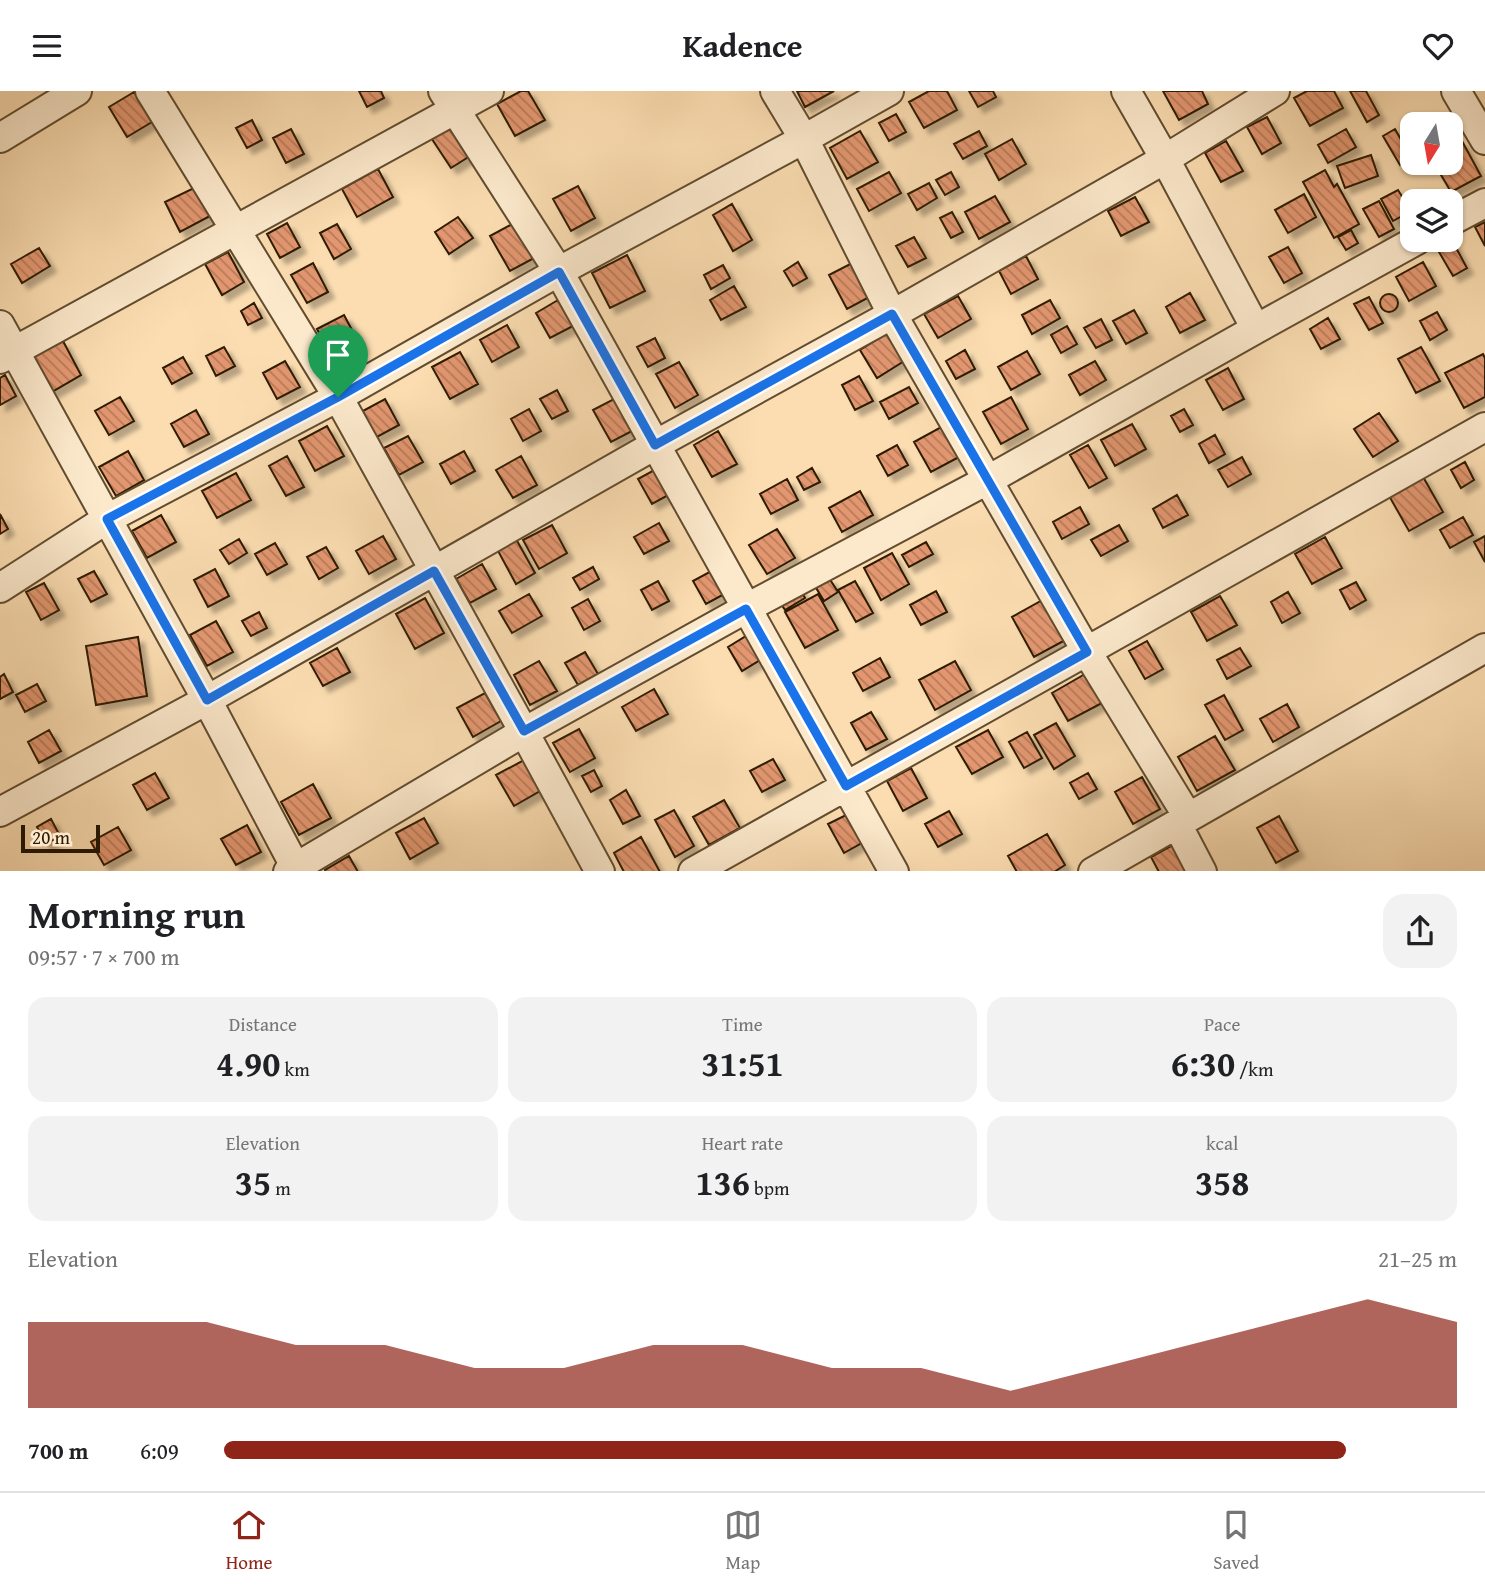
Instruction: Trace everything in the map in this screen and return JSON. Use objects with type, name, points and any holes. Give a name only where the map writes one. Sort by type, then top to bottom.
[{"type":"street","points":[[0,138],[77,91]]},
{"type":"street","points":[[150,91],[338,397],[600,871]]},
{"type":"street","points":[[7,355],[236,230],[449,100],[489,91]]},
{"type":"street","points":[[775,91],[804,139],[892,314],[1183,820],[1202,871]]},
{"type":"street","points":[[0,588],[107,519],[338,397],[889,91]]},
{"type":"street","points":[[1126,91],[1256,329]]},
{"type":"street","points":[[0,812],[207,700],[655,445],[892,314],[1165,159],[1275,91]]},
{"type":"street","points":[[1456,91],[1485,140]]},
{"type":"street","points":[[449,100],[559,272],[894,871]]},
{"type":"street","points":[[1463,215],[1485,203]]},
{"type":"street","points":[[0,325],[7,355],[107,519],[207,700],[294,870],[524,731],[989,479],[1400,250]]},
{"type":"street","points":[[694,871],[1485,426]]},
{"type":"street","points":[[1093,871],[1485,648]]},
{"type":"building","points":[[359,91],[381,91],[384,98],[367,107]]},
{"type":"building","points":[[521,91],[528,91],[545,120],[515,136],[497,104]]},
{"type":"building","points":[[797,91],[834,91],[805,107]]},
{"type":"building","points":[[929,91],[947,91],[957,110],[924,128],[909,102]]},
{"type":"building","points":[[969,91],[993,91],[996,97],[978,107]]},
{"type":"building","points":[[1163,91],[1202,91],[1208,104],[1179,120]]},
{"type":"building","points":[[1307,91],[1334,91],[1343,108],[1310,126],[1294,98]]},
{"type":"building","points":[[1350,91],[1366,91],[1379,115],[1367,122]]},
{"type":"building","points":[[134,92],[152,122],[127,137],[109,107]]},
{"type":"building","points":[[896,114],[906,132],[889,141],[879,123]]},
{"type":"building","points":[[455,116],[478,151],[451,168],[428,133]]},
{"type":"building","points":[[1267,117],[1281,143],[1262,154],[1247,127]]},
{"type":"building","points":[[252,120],[262,140],[247,148],[236,128]]},
{"type":"building","points":[[291,129],[304,154],[286,163],[273,138]]},
{"type":"building","points":[[1346,129],[1356,147],[1328,163],[1318,145]]},
{"type":"building","points":[[1395,129],[1400,138],[1400,165],[1383,136]]},
{"type":"building","points":[[860,131],[878,162],[847,179],[830,148]]},
{"type":"building","points":[[979,131],[987,146],[963,159],[954,144]]},
{"type":"building","points":[[1012,139],[1026,164],[999,180],[985,154]]},
{"type":"building","points":[[1226,141],[1243,171],[1221,182],[1205,153]]},
{"type":"building","points":[[1463,143],[1481,176],[1457,189],[1449,189],[1441,175],[1463,175]]},
{"type":"building","points":[[1371,155],[1378,176],[1345,188],[1337,166]]},
{"type":"building","points":[[378,169],[393,197],[357,217],[342,189]]},
{"type":"building","points":[[1325,170],[1334,187],[1337,184],[1359,224],[1334,238],[1303,182]]},
{"type":"building","points":[[889,172],[901,193],[869,211],[857,189]]},
{"type":"building","points":[[951,172],[959,187],[945,195],[936,180]]},
{"type":"building","points":[[929,183],[937,198],[917,210],[908,194]]},
{"type":"building","points":[[578,186],[595,218],[571,231],[553,199]]},
{"type":"building","points":[[196,187],[210,216],[180,232],[165,202]]},
{"type":"building","points":[[1398,190],[1400,217],[1393,221],[1381,199]]},
{"type":"building","points":[[1304,194],[1316,217],[1288,233],[1275,210]]},
{"type":"building","points":[[995,196],[1010,222],[979,239],[965,212]]},
{"type":"building","points":[[1135,197],[1149,222],[1121,236],[1108,211]]},
{"type":"building","points":[[1379,201],[1394,229],[1379,237],[1363,209]]},
{"type":"building","points":[[732,204],[752,240],[733,251],[713,215]]},
{"type":"building","points":[[952,212],[963,232],[951,238],[940,218]]},
{"type":"building","points":[[458,217],[473,238],[449,254],[435,232]]},
{"type":"building","points":[[516,222],[536,257],[510,271],[490,236]]},
{"type":"building","points":[[1485,222],[1485,246],[1475,227]]},
{"type":"building","points":[[287,223],[300,247],[280,258],[267,234]]},
{"type":"building","points":[[337,224],[351,249],[334,259],[320,233]]},
{"type":"building","points":[[1351,230],[1358,243],[1346,250],[1338,237]]},
{"type":"building","points":[[914,237],[926,258],[908,267],[896,246]]},
{"type":"building","points":[[1288,247],[1302,273],[1284,283],[1269,257]]},
{"type":"building","points":[[39,248],[50,266],[22,283],[11,264]]},
{"type":"building","points":[[228,252],[244,282],[222,295],[205,264]]},
{"type":"building","points":[[1439,252],[1458,252],[1467,268],[1453,276]]},
{"type":"building","points":[[627,255],[645,291],[610,308],[592,273]]},
{"type":"building","points":[[1026,256],[1038,279],[1011,294],[999,271]]},
{"type":"building","points":[[798,262],[807,278],[793,286],[784,271]]},
{"type":"building","points":[[854,262],[873,295],[847,309],[829,275]]},
{"type":"building","points":[[1423,262],[1436,286],[1409,301],[1396,277]]},
{"type":"building","points":[[313,263],[328,292],[307,303],[291,275]]},
{"type":"building","points":[[723,265],[730,278],[711,289],[704,275]]},
{"type":"building","points":[[734,286],[746,307],[721,320],[710,300]]},
{"type":"building","points":[[1190,293],[1205,320],[1180,333],[1166,307]]},
{"type":"building","points":[[1385,294],[1393,294],[1398,303],[1396,310],[1385,312],[1380,307],[1380,299]]},
{"type":"building","points":[[958,296],[971,319],[938,338],[924,314]]},
{"type":"building","points":[[1369,297],[1383,323],[1369,330],[1354,304]]},
{"type":"building","points":[[558,300],[573,326],[550,338],[536,313]]},
{"type":"building","points":[[1050,300],[1060,318],[1032,334],[1022,315]]},
{"type":"building","points":[[254,303],[262,318],[248,325],[241,311]]},
{"type":"building","points":[[1134,310],[1147,333],[1126,344],[1113,321]]},
{"type":"building","points":[[1437,312],[1447,330],[1430,340],[1420,321]]},
{"type":"building","points":[[344,315],[361,347],[335,362],[317,329]]},
{"type":"building","points":[[1328,318],[1340,339],[1321,349],[1310,329]]},
{"type":"building","points":[[1101,319],[1112,340],[1096,348],[1084,328]]},
{"type":"building","points":[[507,325],[519,347],[492,362],[480,340]]},
{"type":"building","points":[[1067,326],[1077,344],[1061,353],[1051,335]]},
{"type":"building","points":[[892,330],[909,358],[877,378],[860,350]]},
{"type":"building","points":[[655,338],[665,358],[648,367],[637,347]]},
{"type":"building","points":[[63,341],[81,375],[50,393],[31,358]]},
{"type":"building","points":[[224,347],[235,366],[216,376],[206,356]]},
{"type":"building","points":[[1421,347],[1440,381],[1416,393],[1398,359]]},
{"type":"building","points":[[965,350],[975,369],[956,379],[946,361]]},
{"type":"building","points":[[1027,351],[1040,374],[1011,390],[998,367]]},
{"type":"building","points":[[460,352],[478,384],[450,399],[432,367]]},
{"type":"building","points":[[1483,354],[1485,397],[1464,408],[1445,373]]},
{"type":"building","points":[[183,357],[192,373],[172,384],[163,368]]},
{"type":"building","points":[[285,361],[300,387],[277,399],[263,373]]},
{"type":"building","points":[[1095,361],[1106,380],[1080,395],[1069,375]]},
{"type":"building","points":[[679,362],[698,395],[675,408],[656,374]]},
{"type":"building","points":[[1228,368],[1244,399],[1223,410],[1206,380]]},
{"type":"building","points":[[5,375],[16,396],[0,405],[0,378]]},
{"type":"building","points":[[859,376],[873,401],[855,410],[842,385]]},
{"type":"building","points":[[909,387],[918,403],[889,419],[880,402]]},
{"type":"building","points":[[557,390],[568,411],[552,419],[540,399]]},
{"type":"building","points":[[120,397],[134,421],[109,435],[95,411]]},
{"type":"building","points":[[1011,397],[1028,429],[1001,444],[983,412]]},
{"type":"building","points":[[385,399],[399,425],[375,438],[361,412]]},
{"type":"building","points":[[614,399],[632,431],[611,442],[593,410]]},
{"type":"building","points":[[529,409],[541,431],[523,441],[511,419]]},
{"type":"building","points":[[1184,409],[1193,425],[1180,432],[1171,416]]},
{"type":"building","points":[[196,410],[209,434],[184,447],[171,424]]},
{"type":"building","points":[[1379,413],[1398,441],[1373,457],[1354,429]]},
{"type":"building","points":[[1132,424],[1146,449],[1115,466],[1101,440]]},
{"type":"building","points":[[327,426],[344,456],[315,471],[299,441]]},
{"type":"building","points":[[943,426],[959,457],[931,472],[914,442]]},
{"type":"building","points":[[718,431],[737,464],[712,477],[694,445]]},
{"type":"building","points":[[1215,435],[1225,454],[1209,463],[1199,444]]},
{"type":"building","points":[[408,436],[423,462],[399,475],[384,448]]},
{"type":"building","points":[[897,445],[908,465],[888,476],[877,456]]},
{"type":"building","points":[[1088,445],[1107,478],[1089,488],[1070,455]]},
{"type":"building","points":[[128,451],[144,480],[116,496],[99,467]]},
{"type":"building","points":[[464,451],[475,471],[451,484],[440,464]]},
{"type":"building","points":[[287,456],[304,487],[286,496],[269,466]]},
{"type":"building","points":[[521,456],[537,485],[513,498],[496,470]]},
{"type":"building","points":[[1242,457],[1251,474],[1228,487],[1218,470]]},
{"type":"building","points":[[1465,462],[1474,480],[1461,488],[1451,470]]},
{"type":"building","points":[[658,468],[672,493],[652,504],[638,479]]},
{"type":"building","points":[[812,468],[820,482],[804,490],[797,477]]},
{"type":"building","points":[[236,473],[251,500],[217,518],[202,491]]},
{"type":"building","points":[[1422,475],[1443,512],[1409,531],[1388,494]]},
{"type":"building","points":[[787,479],[798,500],[771,514],[760,494]]},
{"type":"building","points":[[860,491],[873,515],[842,532],[829,508]]},
{"type":"building","points":[[1177,495],[1188,515],[1163,528],[1153,509]]},
{"type":"building","points":[[1080,507],[1089,524],[1062,539],[1053,522]]},
{"type":"building","points":[[0,514],[8,529],[0,534]]},
{"type":"building","points":[[161,515],[176,542],[147,558],[132,531]]},
{"type":"building","points":[[1463,517],[1473,535],[1450,548],[1440,530]]},
{"type":"building","points":[[659,523],[669,541],[644,554],[634,537]]},
{"type":"building","points":[[552,525],[567,553],[539,569],[523,540]]},
{"type":"building","points":[[1119,525],[1128,541],[1101,556],[1091,540]]},
{"type":"building","points":[[777,529],[795,558],[767,574],[749,545]]},
{"type":"building","points":[[383,536],[396,559],[369,574],[356,551]]},
{"type":"building","points":[[1485,536],[1485,562],[1474,542]]},
{"type":"building","points":[[1325,537],[1342,568],[1312,584],[1295,554]]},
{"type":"building","points":[[239,539],[247,553],[229,564],[220,550]]},
{"type":"building","points":[[516,539],[535,573],[516,584],[497,549]]},
{"type":"building","points":[[926,542],[933,554],[909,567],[902,555]]},
{"type":"building","points":[[275,543],[287,564],[267,575],[255,554]]},
{"type":"building","points":[[326,547],[338,568],[319,579],[307,557]]},
{"type":"building","points":[[892,553],[909,584],[881,600],[864,568]]},
{"type":"building","points":[[482,564],[496,589],[470,603],[456,579]]},
{"type":"building","points":[[593,567],[599,579],[580,590],[573,578]]},
{"type":"building","points":[[215,569],[229,596],[208,607],[194,580]]},
{"type":"building","points":[[715,569],[728,592],[706,604],[693,581]]},
{"type":"building","points":[[94,571],[107,594],[91,602],[78,579]]},
{"type":"building","points":[[829,578],[838,592],[824,601],[815,586]]},
{"type":"building","points":[[658,581],[669,601],[652,610],[641,590]]},
{"type":"building","points":[[855,581],[873,613],[856,622],[838,590]]},
{"type":"building","points":[[1356,582],[1366,600],[1350,609],[1340,590]]},
{"type":"building","points":[[44,583],[59,610],[41,620],[26,592]]},
{"type":"building","points":[[798,586],[805,598],[785,610],[778,599]]},
{"type":"building","points":[[936,591],[947,612],[921,625],[910,605]]},
{"type":"building","points":[[1288,592],[1300,613],[1282,623],[1271,602]]},
{"type":"building","points":[[529,594],[542,616],[512,633],[499,611]]},
{"type":"building","points":[[818,594],[838,630],[805,648],[785,612]]},
{"type":"building","points":[[1220,596],[1237,625],[1207,641],[1191,612]]},
{"type":"building","points":[[425,598],[444,633],[415,649],[396,614]]},
{"type":"building","points":[[1046,598],[1069,638],[1034,657],[1012,617]]},
{"type":"building","points":[[588,599],[600,621],[584,630],[572,608]]},
{"type":"building","points":[[259,612],[267,628],[251,636],[242,621]]},
{"type":"building","points":[[216,621],[233,652],[207,666],[190,635]]},
{"type":"building","points":[[751,633],[765,657],[742,671],[728,647]]},
{"type":"building","points":[[138,637],[147,696],[96,705],[86,646]]},
{"type":"building","points":[[1147,641],[1163,669],[1145,679],[1129,651]]},
{"type":"building","points":[[337,648],[350,672],[323,686],[310,663]]},
{"type":"building","points":[[1240,648],[1251,666],[1227,679],[1217,660]]},
{"type":"building","points":[[585,652],[598,674],[578,685],[565,663]]},
{"type":"building","points":[[880,658],[890,677],[863,691],[853,673]]},
{"type":"building","points":[[539,661],[557,691],[530,705],[514,675]]},
{"type":"building","points":[[955,661],[971,690],[935,710],[919,680]]},
{"type":"building","points":[[4,674],[13,692],[0,699],[0,677]]},
{"type":"building","points":[[1085,674],[1102,703],[1068,721],[1052,693]]},
{"type":"building","points":[[37,684],[46,701],[25,712],[16,695]]},
{"type":"building","points":[[654,689],[668,714],[636,731],[622,707]]},
{"type":"building","points":[[485,693],[501,721],[473,737],[457,708]]},
{"type":"building","points":[[1224,695],[1243,730],[1225,740],[1205,705]]},
{"type":"building","points":[[1287,704],[1299,727],[1273,742],[1260,719]]},
{"type":"building","points":[[871,712],[887,739],[866,750],[851,723]]},
{"type":"building","points":[[1056,723],[1075,756],[1054,769],[1034,735]]},
{"type":"building","points":[[579,729],[595,758],[570,772],[553,743]]},
{"type":"building","points":[[49,730],[61,751],[39,763],[28,742]]},
{"type":"building","points":[[988,730],[1003,757],[972,774],[956,747]]},
{"type":"building","points":[[1027,732],[1042,758],[1024,768],[1009,742]]},
{"type":"building","points":[[1215,736],[1235,770],[1197,791],[1178,757]]},
{"type":"building","points":[[773,759],[785,780],[762,792],[750,771]]},
{"type":"building","points":[[524,760],[540,791],[514,806],[496,775]]},
{"type":"building","points":[[911,768],[927,798],[903,811],[887,781]]},
{"type":"building","points":[[594,770],[602,786],[591,792],[582,776]]},
{"type":"building","points":[[155,773],[169,798],[147,810],[133,785]]},
{"type":"building","points":[[1088,773],[1097,789],[1079,799],[1070,783]]},
{"type":"building","points":[[1142,777],[1160,809],[1133,824],[1115,792]]},
{"type":"building","points":[[313,784],[331,818],[299,835],[281,802]]},
{"type":"building","points":[[626,790],[640,816],[623,824],[610,800]]},
{"type":"building","points":[[724,800],[740,828],[709,845],[693,817]]},
{"type":"building","points":[[674,810],[694,846],[675,857],[655,820]]},
{"type":"building","points":[[949,811],[962,834],[938,847],[925,824]]},
{"type":"building","points":[[852,812],[867,840],[844,853],[828,824]]},
{"type":"building","points":[[1279,816],[1298,851],[1276,863],[1257,828]]},
{"type":"building","points":[[424,818],[438,843],[410,859],[396,833]]},
{"type":"building","points":[[51,819],[60,836],[46,844],[37,827]]},
{"type":"building","points":[[247,825],[261,852],[236,865],[221,839]]},
{"type":"building","points":[[118,827],[131,850],[104,865],[91,842]]},
{"type":"building","points":[[1047,834],[1065,865],[1056,871],[1016,871],[1008,856]]},
{"type":"building","points":[[641,837],[659,871],[623,871],[614,853]]},
{"type":"building","points":[[1180,841],[1195,871],[1158,871],[1151,857]]},
{"type":"building","points":[[349,856],[357,871],[326,871]]},
{"type":"route","points":[[559,272],[655,445],[892,314],[1087,652],[846,786],[746,609],[524,731],[434,571],[207,700],[107,519],[338,397],[559,272]]}]
